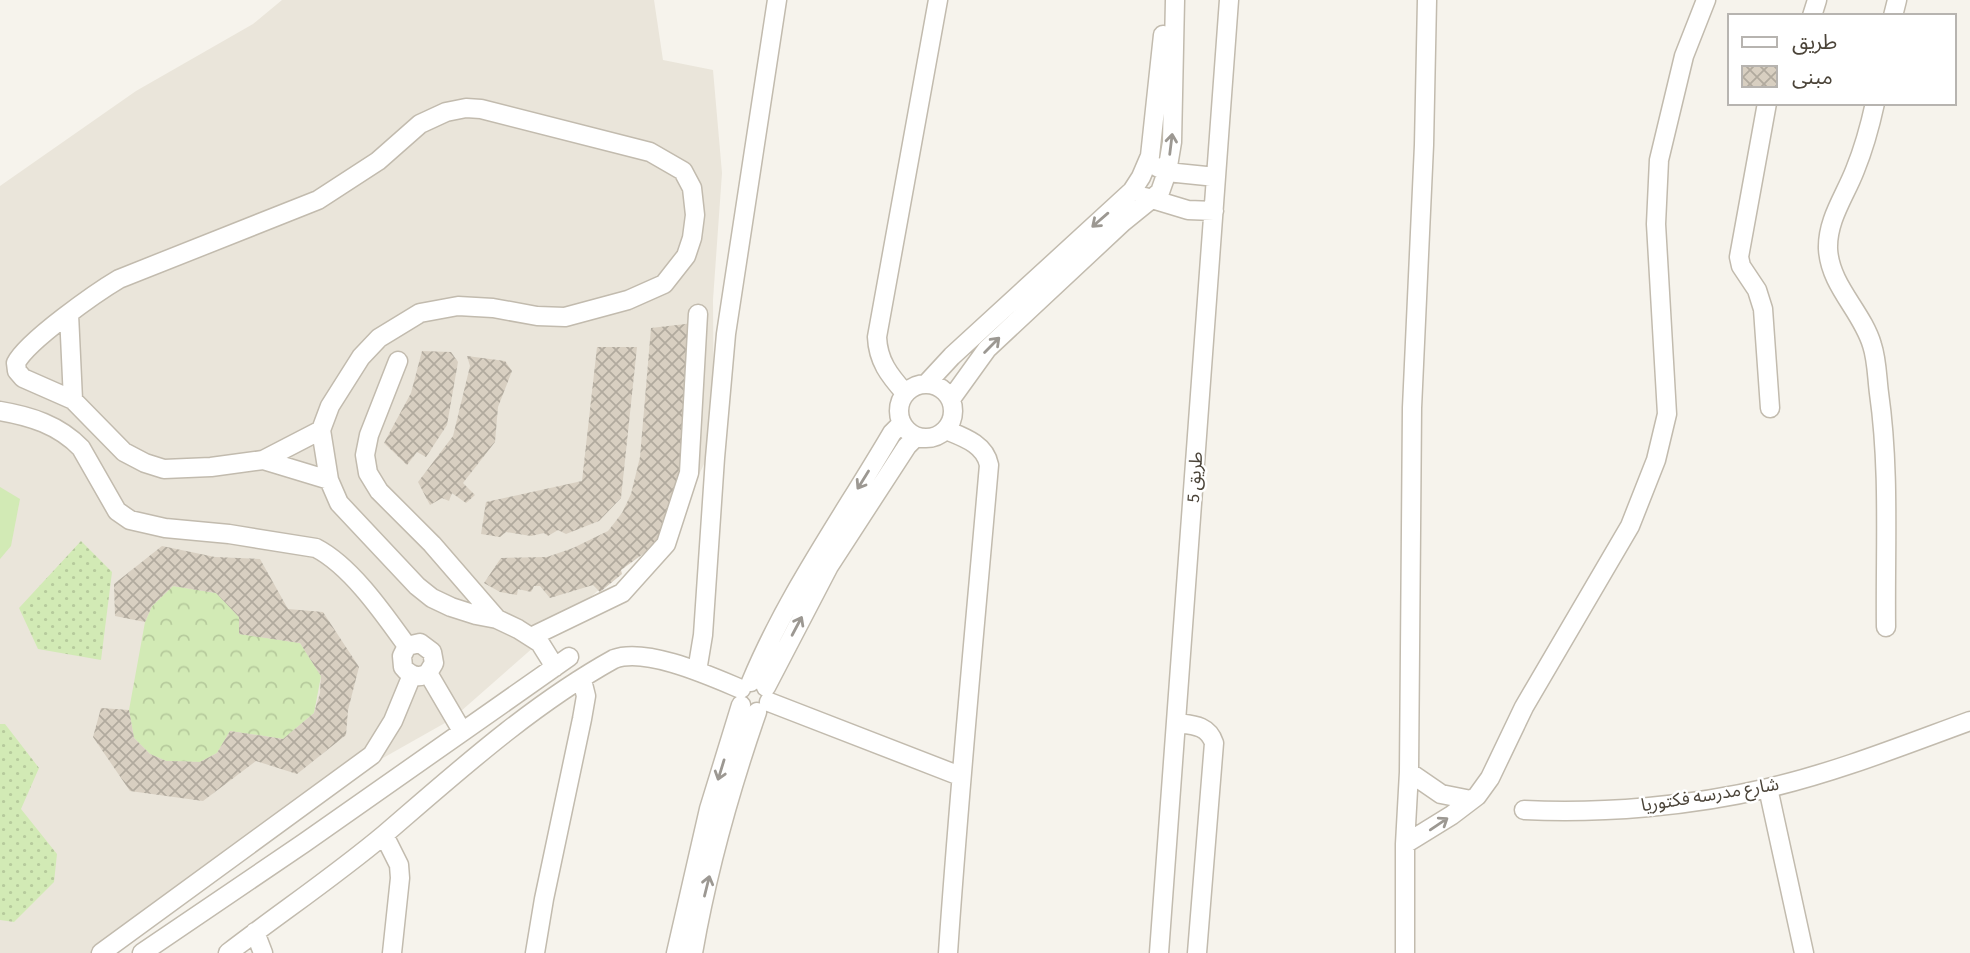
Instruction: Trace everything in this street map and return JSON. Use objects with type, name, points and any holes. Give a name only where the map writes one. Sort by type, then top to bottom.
[{"type":"street","points":[[697,671],[703,635],[726,334],[777,0]]},
{"type":"street","points":[[905,393],[887,372],[878,349],[877,337],[938,0]]},
{"type":"street","points":[[927,383],[941,388],[951,399],[953,410],[952,420],[946,430],[927,439],[907,432],[901,424],[898,408],[905,393],[912,387],[927,383],[952,356],[1132,191],[1147,163],[1153,134],[1166,0]]},
{"type":"street","points":[[951,399],[987,349],[1123,222],[1160,192],[1167,172],[1173,128],[1175,0]]},
{"type":"street","name":"طريق 5","points":[[1159,953],[1229,0]]},
{"type":"street","points":[[1405,953],[1412,408],[1424,145],[1427,0]]},
{"type":"street","points":[[1405,844],[1426,833],[1471,800],[1490,778],[1524,707],[1630,526],[1657,460],[1667,414],[1656,224],[1659,160],[1684,56],[1706,0]]},
{"type":"street","points":[[1767,105],[1739,257],[1741,266],[1757,290],[1763,309],[1770,408]]},
{"type":"street","points":[[1875,105],[1856,167],[1833,217],[1828,250],[1837,283],[1856,313],[1872,347],[1884,428],[1886,627]]},
{"type":"street","points":[[142,953],[562,662],[531,637],[497,619],[451,607],[432,598],[417,586],[339,503],[329,480],[321,430],[335,398],[361,357],[379,338],[419,313],[458,306],[565,317],[628,300],[664,284],[686,256],[692,239],[695,215],[692,188],[683,171],[650,152],[568,133],[500,113],[466,108],[446,112],[420,124],[378,161],[318,201],[120,279],[101,289],[27,349],[16,363],[23,378],[72,400],[124,452],[164,469],[211,467],[263,460],[321,430]]},
{"type":"street","points":[[1147,163],[1167,172],[1216,177]]},
{"type":"street","points":[[1132,191],[1188,210],[1214,211]]},
{"type":"street","points":[[69,314],[72,400]]},
{"type":"street","points":[[531,637],[622,593],[666,544],[689,473],[698,314]]},
{"type":"street","points":[[398,361],[369,435],[365,455],[368,473],[379,491],[432,544],[497,619]]},
{"type":"street","points":[[0,411],[39,420],[74,441],[81,448],[117,511],[130,520],[165,528],[260,538],[316,548],[323,552],[351,576],[407,646]]},
{"type":"street","points":[[754,696],[764,650],[812,560],[892,433],[901,424]]},
{"type":"street","points":[[946,430],[976,444],[988,457],[989,465],[970,694],[960,776],[948,953]]},
{"type":"street","points":[[693,953],[691,918],[709,808],[754,696],[829,566],[907,446],[916,437]]},
{"type":"street","points":[[263,460],[329,480]]},
{"type":"street","points":[[101,953],[372,755],[420,674],[434,663],[429,649],[420,643],[407,646],[402,653],[402,663],[420,674],[462,731]]},
{"type":"street","points":[[228,953],[384,835],[469,762],[605,664],[624,655],[638,655],[697,671],[960,776]]},
{"type":"street","points":[[536,953],[544,899],[586,696],[582,680]]},
{"type":"street","name":"شارع مدرسه فكتوريا","points":[[1524,810],[1564,812],[1643,806],[1768,788],[1866,760],[1970,721]]},
{"type":"street","points":[[1177,723],[1202,728],[1209,732],[1214,743],[1197,953]]},
{"type":"street","points":[[1409,772],[1441,794],[1471,800]]},
{"type":"street","points":[[1768,788],[1804,953]]},
{"type":"street","points":[[384,835],[399,865],[400,878],[392,953]]},
{"type":"street","points":[[676,953],[691,918]]},
{"type":"street","points":[[255,932],[263,953]]},
{"type":"shaded area","points":[[282,0],[654,0],[663,60],[713,70],[722,173],[713,300],[714,443],[677,521],[452,719],[337,784],[109,953],[0,953],[0,186],[136,91],[253,24]]},
{"type":"green space","points":[[0,487],[20,499],[11,546],[0,559]]},
{"type":"green space","points":[[81,541],[112,572],[101,660],[38,649],[19,608]]},
{"type":"green space","points":[[173,586],[216,593],[239,617],[240,634],[300,643],[321,676],[314,713],[283,739],[230,731],[217,753],[200,762],[166,761],[150,754],[134,738],[129,710],[145,622],[152,606]]},
{"type":"green space","points":[[0,724],[5,724],[39,768],[21,809],[57,854],[54,882],[14,922],[0,920]]},
{"type":"building","points":[[694,323],[678,503],[665,538],[621,570],[622,574],[600,592],[593,585],[550,598],[540,586],[534,586],[531,592],[518,589],[517,595],[500,592],[484,583],[501,558],[547,557],[608,531],[622,513],[631,494],[640,457],[651,328]]},
{"type":"building","points":[[597,347],[637,347],[621,498],[599,521],[566,534],[558,530],[548,536],[544,533],[531,536],[506,532],[500,537],[481,534],[486,502],[582,481]]},
{"type":"building","points":[[422,351],[451,352],[458,362],[447,425],[426,457],[417,452],[407,465],[384,443],[411,393]]},
{"type":"building","points":[[467,356],[505,361],[512,371],[498,407],[495,442],[463,483],[475,495],[466,503],[452,493],[449,501],[442,498],[430,505],[418,482],[453,436],[470,366]]},
{"type":"building","points":[[162,546],[215,557],[260,559],[288,609],[323,612],[359,667],[348,710],[346,735],[297,774],[256,761],[203,801],[130,791],[93,737],[101,708],[129,710],[134,738],[150,754],[166,761],[200,762],[217,753],[230,731],[283,739],[314,713],[320,693],[321,676],[300,643],[239,634],[239,617],[216,593],[173,586],[152,606],[145,622],[115,616],[114,584]]}]
